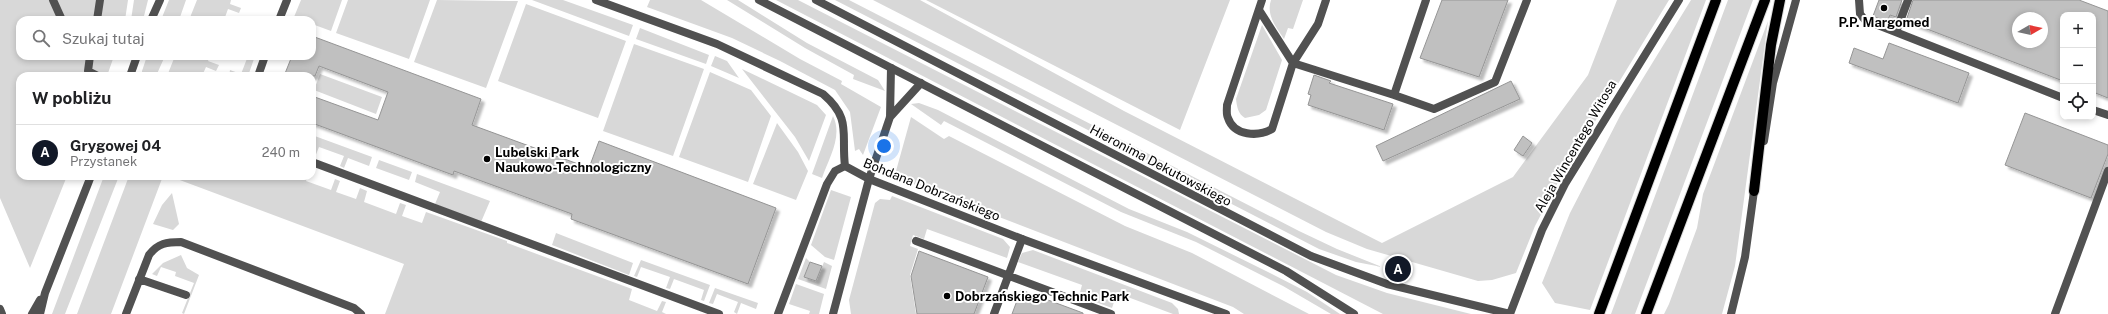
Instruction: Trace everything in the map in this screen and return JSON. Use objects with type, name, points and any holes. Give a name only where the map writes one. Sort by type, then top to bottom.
[{"type":"main road","points":[[1599,314],[1716,0]]},
{"type":"main road","points":[[1646,314],[1765,0]]},
{"type":"main road","points":[[1754,191],[1770,46],[1780,0]]},
{"type":"street","points":[[53,0],[60,16]]},
{"type":"street","points":[[98,16],[100,0]]},
{"type":"street","points":[[152,16],[157,0]]},
{"type":"street","points":[[155,9],[160,0]]},
{"type":"street","points":[[281,16],[287,0]]},
{"type":"street","name":"Bohdana Dobrzańskiego","points":[[596,0],[717,44],[824,94],[836,105],[841,115],[845,136],[843,151],[845,166],[870,179],[1022,239],[1226,314]]},
{"type":"street","points":[[759,0],[1286,272],[1308,284],[1354,314]]},
{"type":"street","name":"Hieronima Dekutowskiego","points":[[816,0],[1310,256],[1387,284],[1510,314]]},
{"type":"street","points":[[1262,0],[1227,105],[1228,119],[1237,129],[1249,135],[1263,134],[1272,129],[1293,63],[1318,24],[1326,0]]},
{"type":"street","points":[[1394,96],[1426,0]]},
{"type":"street","points":[[1259,10],[1293,63],[1434,109],[1495,82],[1527,0]]},
{"type":"street","name":"Aleja Wincentego Witosa","points":[[1510,314],[1542,230],[1565,184],[1680,0]]},
{"type":"street","points":[[1731,314],[1745,257],[1754,191],[1773,83],[1796,0]]},
{"type":"street","points":[[1859,0],[1858,7],[1862,18],[2060,97]]},
{"type":"street","points":[[1896,32],[1908,0]]},
{"type":"street","points":[[89,60],[88,71],[90,72]]},
{"type":"street","points":[[132,72],[136,60]]},
{"type":"street","points":[[260,72],[264,60]]},
{"type":"street","points":[[833,314],[870,179],[890,117],[891,68]]},
{"type":"street","points":[[890,117],[921,83]]},
{"type":"street","points":[[2096,111],[2108,115]]},
{"type":"street","points":[[316,163],[719,314]]},
{"type":"street","points":[[778,314],[827,184],[835,171],[845,166]]},
{"type":"street","points":[[2055,314],[2108,170]]},
{"type":"street","points":[[40,314],[45,293],[89,180]]},
{"type":"street","points":[[994,314],[1022,239]]},
{"type":"street","points":[[916,241],[1112,314]]},
{"type":"street","points":[[126,314],[155,247],[162,243],[181,242],[354,308],[361,314]]},
{"type":"street","points":[[140,279],[186,296]]},
{"type":"street","points":[[32,314],[45,293]]},
{"type":"street","points":[[0,309],[2,314]]},
{"type":"shaded area","points":[[0,0],[128,0],[126,16],[16,16],[16,60],[113,60],[108,72],[16,72],[16,180],[65,180],[30,268],[0,198]]},
{"type":"shaded area","points":[[134,0],[148,0],[144,16],[132,16]]},
{"type":"shaded area","points":[[169,0],[186,0],[180,16],[163,16]]},
{"type":"shaded area","points":[[197,0],[231,0],[230,4],[241,8],[239,13],[228,9],[225,16],[191,16]]},
{"type":"shaded area","points":[[301,0],[342,0],[331,31],[316,25],[316,16],[294,16]]},
{"type":"shaded area","points":[[348,0],[430,0],[409,59],[336,33]]},
{"type":"shaded area","points":[[437,0],[518,1],[486,88],[414,62]]},
{"type":"shaded area","points":[[532,0],[563,0],[633,25],[629,36]]},
{"type":"shaded area","points":[[650,0],[701,0],[800,59],[842,81],[841,84],[881,107],[863,155],[859,149],[855,151],[850,112],[835,90],[732,38],[647,7]]},
{"type":"shaded area","points":[[727,0],[738,0],[807,43],[878,80],[885,91],[853,79],[854,75],[805,48]]},
{"type":"shaded area","points":[[776,0],[798,0],[1336,275],[1387,293],[1471,314],[1383,314]]},
{"type":"shaded area","points":[[835,0],[849,0],[1299,231],[1337,249],[1382,267],[1356,262],[1319,249]]},
{"type":"shaded area","points":[[873,0],[920,0],[1124,111],[1382,243],[1513,177],[1588,75],[1617,0],[1669,0],[1557,184],[1535,226],[1516,273],[1492,280],[1478,281],[1367,249],[1326,232]]},
{"type":"shaded area","points":[[926,0],[1230,0],[1180,130]]},
{"type":"shaded area","points":[[1271,0],[1303,0],[1293,29],[1288,28],[1284,39],[1271,16]]},
{"type":"shaded area","points":[[1691,0],[1706,0],[1590,310],[1555,303],[1542,283],[1570,213],[1621,114]]},
{"type":"shaded area","points":[[1728,0],[1753,0],[1635,314],[1611,314]]},
{"type":"shaded area","points":[[526,4],[626,41],[598,118],[498,81]]},
{"type":"shaded area","points":[[1768,21],[1735,266],[1722,314],[1664,314],[1697,228],[1703,194]]},
{"type":"shaded area","points":[[1262,25],[1282,60],[1266,110],[1259,115],[1245,118],[1239,112],[1236,99]]},
{"type":"shaded area","points":[[640,28],[709,55],[706,64],[636,39]]},
{"type":"shaded area","points":[[634,44],[704,69],[673,156],[603,131]]},
{"type":"shaded area","points":[[715,56],[727,61],[739,78],[711,66]]},
{"type":"shaded area","points":[[146,60],[163,60],[158,72],[142,71]]},
{"type":"shaded area","points":[[173,60],[208,60],[219,65],[216,71],[206,67],[204,72],[169,72]]},
{"type":"shaded area","points":[[246,60],[254,60],[249,72],[242,72]]},
{"type":"shaded area","points":[[742,69],[817,105],[826,115],[809,161],[795,137]]},
{"type":"shaded area","points":[[710,72],[751,90],[771,116],[748,182],[679,157]]},
{"type":"shaded area","points":[[320,74],[382,97],[376,114],[316,91],[316,85]]},
{"type":"shaded area","points":[[919,103],[938,110],[1129,209],[1187,232],[1270,273],[1307,292],[1340,314],[1331,314],[1283,286],[1196,242],[1121,212],[944,121],[941,125],[911,104]]},
{"type":"shaded area","points":[[833,116],[836,124],[836,139],[822,178],[812,174]]},
{"type":"shaded area","points":[[911,117],[944,139],[949,136],[1125,226],[1192,253],[1309,314],[1244,314],[1233,307],[900,179],[896,171]]},
{"type":"shaded area","points":[[777,123],[798,152],[808,171],[796,200],[753,184]]},
{"type":"shaded area","points":[[316,136],[372,157],[369,166],[348,158],[344,168],[340,166],[344,156],[319,147],[316,154]]},
{"type":"shaded area","points":[[379,160],[412,172],[409,180],[376,168]]},
{"type":"shaded area","points":[[417,174],[490,201],[481,222],[435,204],[440,192],[415,182]]},
{"type":"shaded area","points":[[335,179],[340,181],[336,192],[356,199],[360,188],[367,191],[364,202],[396,214],[400,203],[406,205],[402,216],[422,223],[426,212],[507,241],[507,243],[632,289],[629,300],[657,311],[662,301],[666,302],[662,312],[666,314],[385,314],[404,264],[180,180],[306,180],[331,190]]},
{"type":"shaded area","points":[[102,180],[117,180],[65,314],[52,314]]},
{"type":"shaded area","points":[[127,180],[161,180],[111,314],[77,314]]},
{"type":"shaded area","points":[[831,190],[851,197],[834,260],[825,257],[811,245]]},
{"type":"shaded area","points":[[172,193],[179,224],[173,230],[153,224],[162,205]]},
{"type":"shaded area","points":[[892,196],[1003,239],[1010,247],[1007,258],[927,229],[924,239],[913,235],[910,246],[918,249],[910,275],[916,314],[851,314],[849,300],[875,203],[880,199],[890,200]]},
{"type":"shaded area","points":[[556,233],[633,263],[629,275],[552,245]]},
{"type":"shaded area","points":[[1033,250],[1172,303],[1178,309],[1179,314],[1173,314],[1117,293],[1112,308],[1079,296],[1082,285],[1018,262],[1022,253]]},
{"type":"shaded area","points":[[181,255],[187,268],[199,275],[184,314],[182,313],[194,283],[175,276],[176,272],[161,267],[157,276],[152,274],[163,263]]},
{"type":"shaded area","points":[[806,258],[810,262],[804,277],[816,281],[824,262],[832,266],[826,289],[798,279]]},
{"type":"shaded area","points":[[641,260],[710,285],[704,301],[701,300],[704,290],[674,279],[670,289],[666,288],[670,277],[641,267],[637,277],[634,276]]},
{"type":"shaded area","points":[[796,284],[824,294],[819,314],[809,314],[810,311],[789,304]]},
{"type":"shaded area","points":[[715,288],[758,303],[756,309],[741,303],[737,314],[734,312],[738,302],[717,294],[713,304],[709,303]]},
{"type":"building","points":[[1442,0],[1508,0],[1479,77],[1420,58]]},
{"type":"building","name":"P.P. Margomed","points":[[1879,0],[1902,0],[1896,17],[1890,15],[1887,22],[1873,16]]},
{"type":"building","points":[[1913,0],[2079,0],[2108,11],[2108,98],[2096,93],[2096,12],[2060,12],[2060,80],[1906,21]]},
{"type":"building","name":"Lubelski Park Naukowo-Technologiczny","points":[[316,37],[481,99],[472,125],[589,168],[599,141],[776,208],[748,284],[571,219],[572,214],[454,171],[453,175],[316,124],[316,97],[378,120],[388,92],[319,66],[316,74],[316,72],[286,72],[290,60],[316,60]]},
{"type":"building","points":[[1889,43],[1969,73],[1958,103],[1849,63],[1854,48],[1883,59]]},
{"type":"building","points":[[1314,75],[1331,81],[1329,83],[1393,104],[1384,130],[1308,105],[1311,95],[1308,94]]},
{"type":"building","points":[[1511,81],[1520,99],[1383,161],[1376,146]]},
{"type":"building","points":[[2025,113],[2108,145],[2108,154],[2091,198],[2005,165]]},
{"type":"building","points":[[1523,136],[1532,143],[1523,156],[1514,150]]},
{"type":"building","name":"Dobrzańskiego Technic Park","points":[[919,251],[988,277],[974,314],[917,314],[911,276]]},
{"type":"building","points":[[810,262],[822,266],[816,281],[804,277]]},
{"type":"building","name":"Dobrzańskiego Technic Park","points":[[1021,290],[1083,313],[1083,314],[1012,314]]},
{"type":"place","name":"P.P. Margomed","points":[[1884,8]]},
{"type":"place","name":"Lubelski Park Naukowo-Technologiczny","points":[[487,159]]},
{"type":"place","name":"Grygowej 04","points":[[1398,269]]},
{"type":"place","name":"Dobrzańskiego Technic Park","points":[[947,296]]}]
